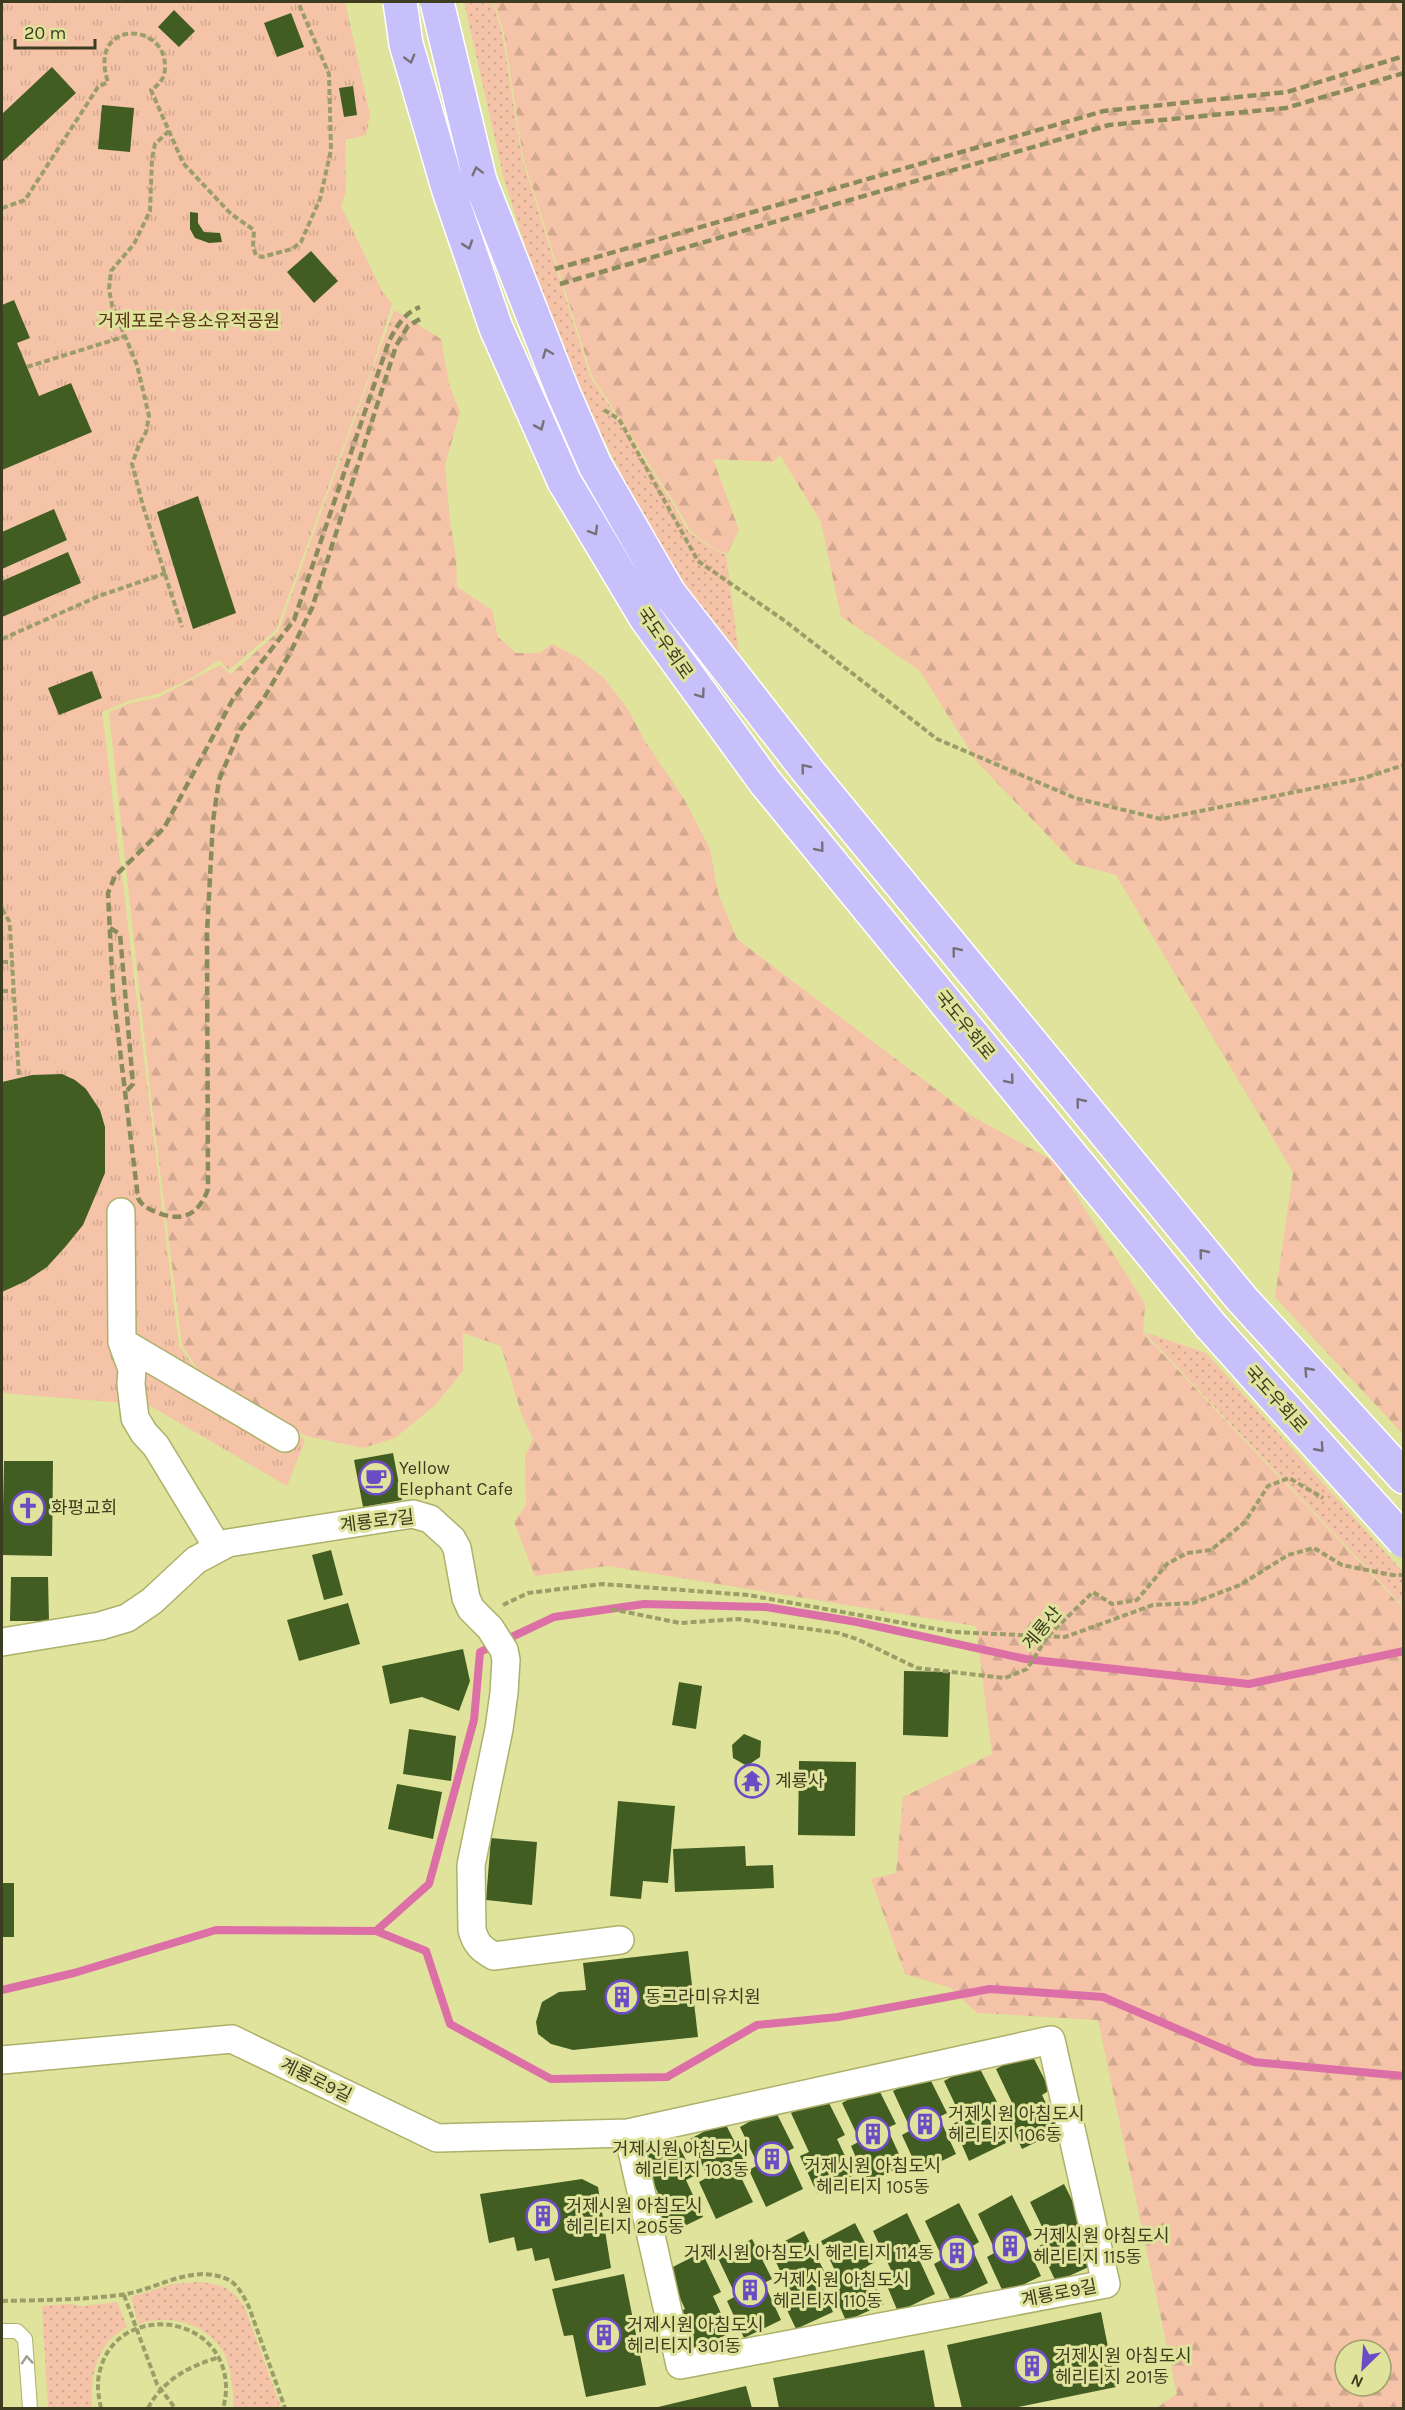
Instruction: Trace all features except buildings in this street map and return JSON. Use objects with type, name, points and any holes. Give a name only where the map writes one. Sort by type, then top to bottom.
[{"type":"highway","name":"국도우회로","points":[[400,2],[406,44],[449,191],[496,328],[564,481],[646,618],[765,782],[1211,1326],[1404,1541]]},
{"type":"highway","name":"국도우회로","points":[[436,2],[480,181],[563,392],[595,465],[669,593],[807,770],[1240,1298],[1404,1477]]},
{"type":"street","points":[[121,1212],[122,1342],[132,1369],[131,1384],[135,1418],[144,1433],[156,1446],[218,1548]]},
{"type":"street","points":[[122,1342],[285,1438]]},
{"type":"street","name":"계룡로7길","points":[[2,1642],[100,1626],[127,1617],[152,1601],[196,1560],[218,1548],[241,1541],[413,1514],[422,1515],[442,1529],[457,1548],[466,1598],[471,1609],[491,1631],[506,1669],[504,1693],[471,1865],[472,1930],[475,1940],[484,1951],[494,1956],[620,1940]]},
{"type":"street","name":"계룡로9길","points":[[2,2060],[231,2039],[437,2138],[628,2133],[1051,2040],[1106,2284],[680,2365],[628,2133]]},
{"type":"lane","points":[[2,2331],[17,2331],[25,2339],[30,2409]]},
{"type":"path","points":[[2,208],[25,200],[98,87],[108,82],[103,66],[104,56],[110,42],[121,34],[140,34],[151,40],[163,55],[165,65],[163,78],[151,90],[183,163],[231,214],[254,230],[253,247],[256,255],[262,257],[280,254],[292,249],[301,242],[320,199],[331,150],[329,74],[298,2]]},
{"type":"path","points":[[169,131],[155,144],[151,167],[150,211],[134,244],[111,272],[109,289],[112,305],[137,365],[149,416],[146,432],[132,464],[143,506],[182,627]]},
{"type":"path","points":[[27,367],[126,336]]},
{"type":"path","points":[[598,407],[619,420],[698,561],[784,621],[937,739],[1075,798],[1161,819],[1364,778],[1404,765]]},
{"type":"path","points":[[2,639],[99,596],[166,573]]},
{"type":"path","points":[[2,909],[9,921],[19,1078]]},
{"type":"path","points":[[2,962],[13,962]]},
{"type":"path","points":[[2,991],[14,991]]},
{"type":"path","name":"계룡산","points":[[611,1609],[680,1623],[738,1619],[838,1633],[857,1639],[917,1668],[1005,1678],[1027,1669],[1048,1636],[1093,1592],[1112,1604],[1137,1600],[1167,1564],[1187,1553],[1211,1550],[1245,1522],[1268,1486],[1289,1478],[1327,1501]]},
{"type":"path","points":[[491,1631],[528,1593],[603,1584],[748,1595],[953,1632],[1065,1637],[1153,1605],[1193,1603],[1240,1585],[1288,1556],[1314,1548],[1342,1565],[1392,1575],[1404,1575]]},
{"type":"path","points":[[2,2301],[124,2295],[173,2279],[201,2276],[229,2279],[242,2293],[249,2307],[285,2409]]},
{"type":"path","points":[[124,2295],[135,2329],[160,2388],[176,2409]]},
{"type":"path","points":[[101,2409],[97,2388],[101,2367],[111,2348],[127,2333],[135,2329],[146,2325],[168,2323],[189,2329],[206,2340],[220,2357],[226,2378],[226,2399],[223,2409]]},
{"type":"path","points":[[148,2409],[160,2388],[176,2375],[220,2357]]},
{"type":"green space","name":"거제포로수용소유적공원","points":[[2,2],[345,2],[370,115],[366,135],[345,140],[346,191],[341,206],[382,291],[392,304],[373,365],[276,630],[229,670],[219,660],[192,678],[160,693],[131,700],[102,712],[179,1346],[200,1375],[268,1420],[305,1440],[287,1486],[149,1405],[2,1393]]},
{"type":"green space","points":[[464,2],[493,2],[502,32],[522,158],[590,376],[670,499],[688,531],[711,548],[726,555],[741,671],[672,577],[576,383],[530,262],[504,179]]},
{"type":"green space","points":[[494,2],[1403,2],[1403,1434],[1275,1297],[1293,1172],[1116,875],[1075,864],[978,763],[920,671],[841,616],[821,522],[780,455],[773,462],[713,459],[739,530],[727,554],[711,547],[690,530],[592,376],[523,157],[504,32]]},
{"type":"green space","points":[[394,310],[441,339],[449,384],[460,412],[445,465],[450,523],[456,555],[457,587],[492,610],[498,637],[516,653],[540,653],[552,644],[579,658],[604,678],[627,708],[645,741],[684,799],[710,849],[718,893],[737,939],[970,1115],[1055,1162],[1145,1304],[1143,1333],[1403,1608],[1403,2408],[1156,2408],[1177,2394],[1098,2020],[977,2013],[951,1988],[905,1974],[871,1879],[896,1873],[903,1797],[992,1754],[976,1626],[607,1566],[535,1576],[514,1522],[526,1505],[525,1456],[533,1439],[522,1416],[501,1346],[463,1333],[463,1371],[434,1406],[395,1438],[363,1448],[306,1436],[231,1395],[201,1374],[182,1345],[153,1115],[109,712],[131,703],[157,698],[220,665],[231,674],[278,632]]},
{"type":"green space","points":[[1144,1332],[1206,1353],[1403,1572],[1403,1606]]},
{"type":"green space","points":[[197,2282],[225,2288],[236,2296],[245,2308],[281,2408],[234,2408],[233,2387],[227,2359],[217,2342],[208,2334],[186,2323],[174,2321],[150,2321],[138,2324],[131,2297],[172,2284]]},
{"type":"green space","points":[[117,2302],[127,2327],[108,2342],[97,2362],[92,2384],[92,2408],[48,2408],[42,2306],[70,2304],[83,2306]]},
{"type":"waterway","points":[[2,1990],[74,1973],[216,1930],[376,1931],[429,1884],[474,1720],[480,1652],[554,1617],[644,1604],[766,1607],[857,1622],[1026,1659],[1249,1684],[1404,1651]]},
{"type":"waterway","points":[[376,1931],[426,1951],[450,2024],[551,2079],[667,2077],[757,2025],[838,2017],[990,1989],[1103,1997],[1254,2062],[1404,2076]]},
{"type":"railway","points":[[555,269],[1104,111],[1287,92],[1404,56]]},
{"type":"railway","points":[[560,284],[1109,125],[1286,108],[1404,73]]},
{"type":"railway","points":[[420,307],[405,316],[389,341],[294,620],[233,699],[164,828],[115,876],[108,893],[113,993],[138,1198],[148,1208],[165,1215],[182,1216],[194,1211],[200,1205],[208,1189],[207,933],[213,821],[219,780],[240,730],[264,698],[312,608],[396,346],[408,326],[420,319]]},
{"type":"railway","points":[[110,928],[120,934],[133,1084],[125,1093]]},
{"type":"place","name":"Yellow Elephant Cafe","points":[[376,1478]]},
{"type":"place","name":"화평교회","points":[[28,1508]]},
{"type":"place","name":"계룡사","points":[[752,1781]]},
{"type":"place","name":"동그라미유치원","points":[[622,1997]]},
{"type":"place","name":"거제시원 아침도시 헤리티지 106동","points":[[925,2124]]},
{"type":"place","name":"거제시원 아침도시 헤리티지 105동","points":[[873,2134]]},
{"type":"place","name":"거제시원 아침도시 헤리티지 103동","points":[[772,2159]]},
{"type":"place","name":"거제시원 아침도시 헤리티지 205동","points":[[543,2216]]},
{"type":"place","name":"거제시원 아침도시 헤리티지 115동","points":[[1010,2246]]},
{"type":"place","name":"거제시원 아침도시 헤리티지 114동","points":[[957,2253]]},
{"type":"place","name":"거제시원 아침도시 헤리티지 110동","points":[[750,2290]]},
{"type":"place","name":"거제시원 아침도시 헤리티지 301동","points":[[604,2335]]},
{"type":"place","name":"거제시원 아침도시 헤리티지 201동","points":[[1032,2366]]}]
